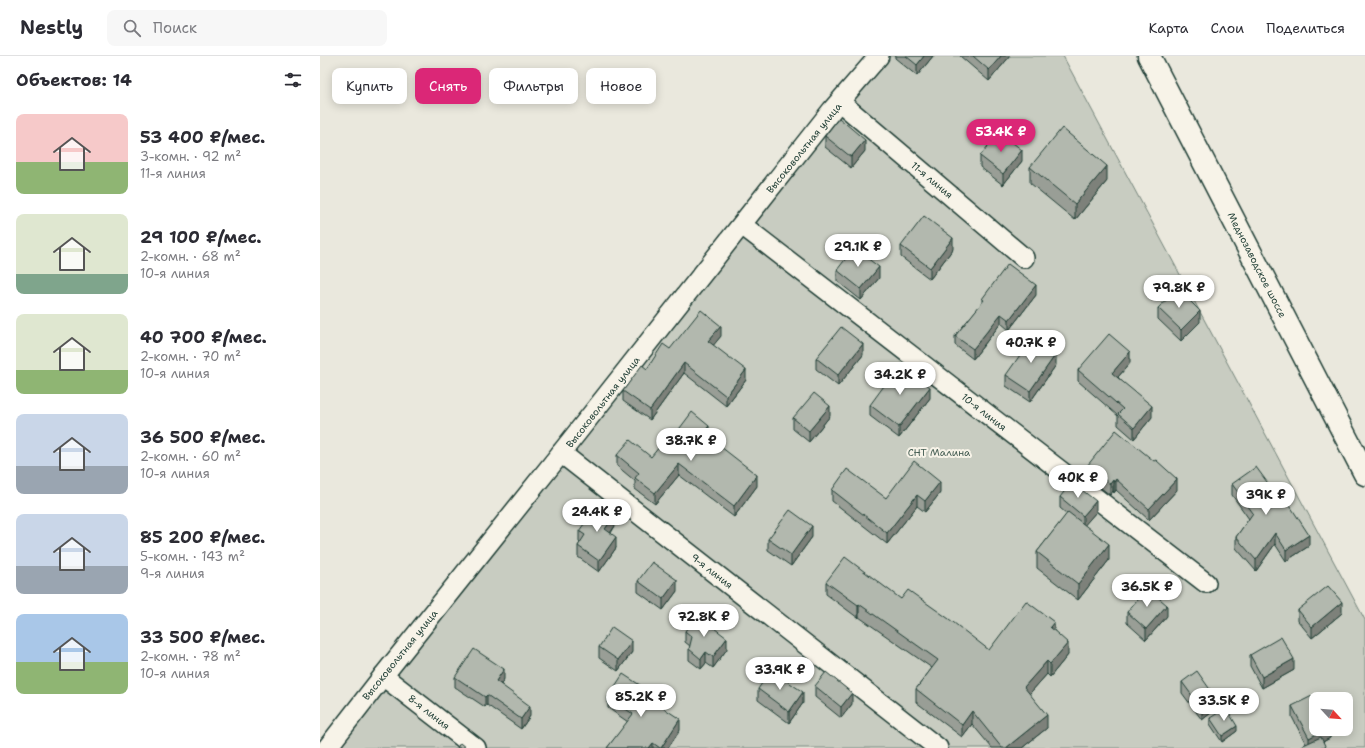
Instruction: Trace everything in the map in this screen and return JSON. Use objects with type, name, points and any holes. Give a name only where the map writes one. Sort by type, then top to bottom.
[{"type":"main road","name":"Меднозаводское шоссе","points":[[1148,56],[1365,474]]},
{"type":"street","name":"Высоковольтная улица","points":[[327,748],[382,676],[562,453],[832,110],[879,56]]},
{"type":"street","name":"11-я линия","points":[[840,102],[1024,258]]},
{"type":"street","name":"10-я линия","points":[[742,225],[1206,583]]},
{"type":"street","name":"9-я линия","points":[[562,453],[938,748]]},
{"type":"street","name":"8-я линия","points":[[382,676],[476,748]]},
{"type":"green space","name":"СНТ Малина","points":[[879,56],[1063,56],[1365,620],[1365,748],[327,748]]},
{"type":"building","points":[[906,56],[924,56],[917,65]]},
{"type":"building","points":[[973,56],[1001,56],[989,70]]},
{"type":"building","points":[[839,118],[865,140],[851,157],[825,136]]},
{"type":"building","points":[[1062,128],[1107,166],[1075,204],[1030,167]]},
{"type":"building","points":[[999,132],[1022,150],[1003,174],[980,156]]},
{"type":"building","points":[[924,216],[953,238],[930,268],[901,246]]},
{"type":"building","points":[[854,248],[879,267],[861,289],[837,270]]},
{"type":"building","points":[[1008,264],[1036,285],[1009,320],[1001,314],[973,349],[955,336],[984,300],[982,299]]},
{"type":"building","points":[[1178,289],[1200,311],[1181,330],[1158,308]]},
{"type":"building","points":[[701,310],[721,326],[708,341],[746,370],[726,396],[684,363],[650,410],[623,391],[642,365],[647,369],[663,344],[670,349]]},
{"type":"building","points":[[841,327],[863,344],[838,375],[816,358]]},
{"type":"building","points":[[1109,334],[1130,352],[1112,373],[1152,406],[1134,428],[1118,414],[1123,409],[1078,370]]},
{"type":"building","points":[[1032,338],[1056,354],[1030,391],[1006,375]]},
{"type":"building","points":[[900,364],[930,387],[899,427],[870,405]]},
{"type":"building","points":[[814,393],[830,406],[809,431],[793,418]]},
{"type":"building","points":[[692,412],[709,426],[703,433],[757,475],[734,506],[679,464],[655,493],[635,478],[639,473],[617,455],[630,440],[651,457],[664,441],[668,444]]},
{"type":"building","points":[[1116,430],[1154,461],[1156,460],[1177,479],[1149,509],[1116,479],[1110,484],[1087,466]]},
{"type":"building","points":[[914,461],[940,482],[925,501],[917,495],[887,533],[832,490],[847,469],[886,498]]},
{"type":"building","points":[[1256,467],[1281,501],[1285,498],[1309,535],[1286,550],[1275,533],[1256,560],[1236,537],[1253,513],[1232,484]]},
{"type":"building","points":[[1071,483],[1096,501],[1083,516],[1060,497]]},
{"type":"building","points":[[599,503],[615,515],[605,529],[616,537],[599,561],[578,546],[585,535],[579,531]]},
{"type":"building","points":[[790,510],[812,526],[791,555],[768,539]]},
{"type":"building","points":[[1068,512],[1109,544],[1078,584],[1037,552]]},
{"type":"building","points":[[845,557],[901,599],[908,590],[989,650],[1026,601],[1054,622],[1050,627],[1068,643],[1050,664],[1047,661],[1024,687],[1047,715],[1006,748],[1002,748],[972,711],[962,725],[916,689],[938,660],[826,582]]},
{"type":"building","points":[[652,562],[677,580],[663,599],[638,581]]},
{"type":"building","points":[[1328,586],[1342,602],[1312,627],[1298,610]]},
{"type":"building","points":[[1147,588],[1167,605],[1146,629],[1127,612]]},
{"type":"building","points":[[697,615],[727,638],[713,657],[706,652],[701,659],[689,649],[692,637],[685,631]]},
{"type":"building","points":[[612,627],[632,641],[618,660],[599,647]]},
{"type":"building","points":[[1281,637],[1294,659],[1262,677],[1250,655]]},
{"type":"building","points":[[474,649],[504,669],[496,681],[530,706],[521,719],[487,695],[485,697],[455,677]]},
{"type":"building","points":[[771,670],[803,692],[789,712],[758,689]]},
{"type":"building","points":[[1197,671],[1216,698],[1202,709],[1182,682]]},
{"type":"building","points":[[826,672],[852,693],[841,707],[815,686]]},
{"type":"building","points":[[623,674],[646,689],[642,694],[680,719],[661,748],[653,743],[649,748],[607,748],[633,714],[608,697]]},
{"type":"building","points":[[1309,698],[1309,736],[1313,736],[1309,738],[1292,706]]},
{"type":"building","points":[[1226,708],[1237,726],[1222,736],[1210,718]]},
{"type":"building","points":[[1321,737],[1326,748],[1297,748]]},
{"type":"building","points":[[460,743],[466,748],[457,748]]}]
